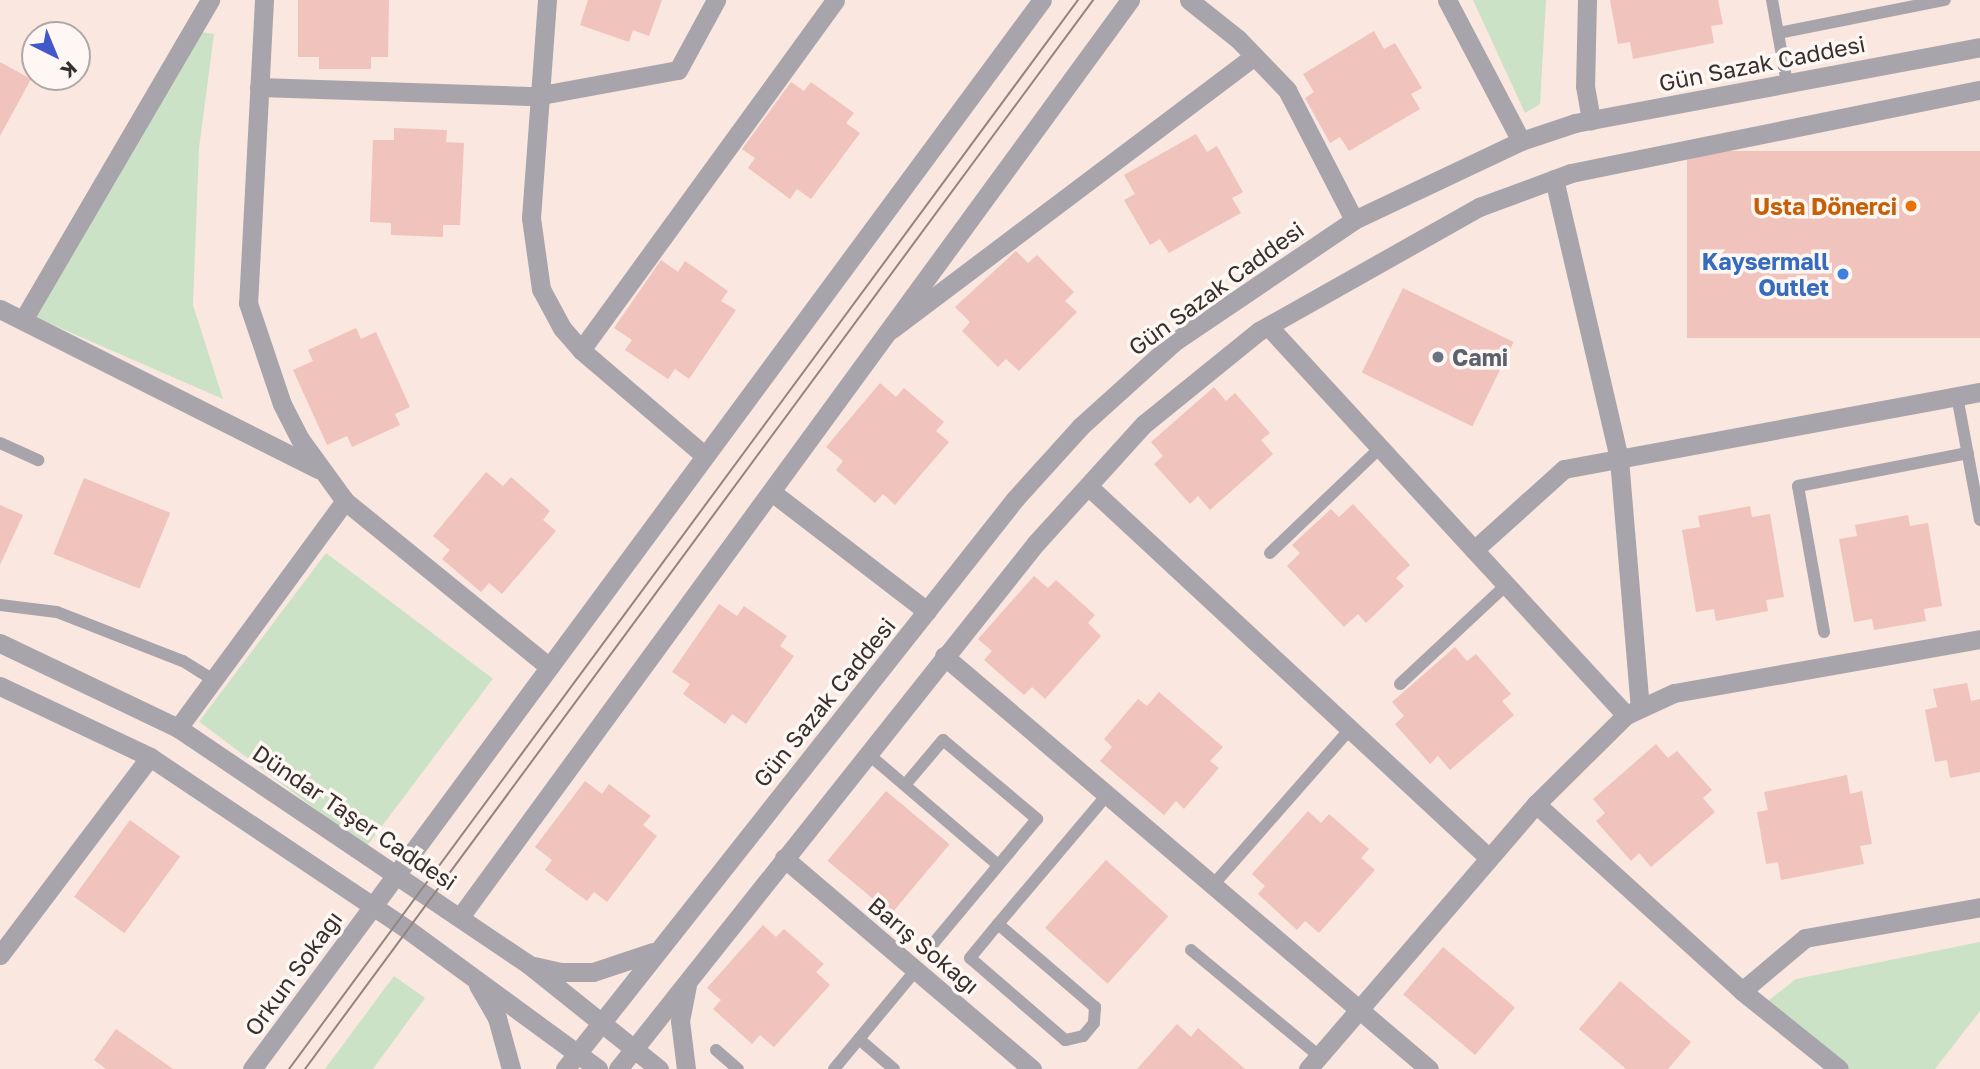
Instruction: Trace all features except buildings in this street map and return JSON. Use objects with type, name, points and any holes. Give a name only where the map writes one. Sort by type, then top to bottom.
[{"type":"street","points":[[23,320],[210,0]]},
{"type":"street","points":[[264,0],[248,303],[282,404],[320,471],[345,501],[549,667]]},
{"type":"street","points":[[547,0],[536,96],[531,218],[534,265],[551,309],[580,350],[705,456]]},
{"type":"street","points":[[259,87],[536,96],[678,70],[716,0]]},
{"type":"street","points":[[580,350],[835,0]]},
{"type":"street","name":"Orkun Sokağı","points":[[252,1069],[1042,0]]},
{"type":"street","points":[[460,917],[773,493],[1129,0]]},
{"type":"street","points":[[1189,0],[1254,56],[1287,90],[1354,220]]},
{"type":"street","points":[[1447,0],[1521,141]]},
{"type":"street","points":[[1587,0],[1586,86],[1591,120]]},
{"type":"street","name":"Gün Sazak Caddesi","points":[[565,1069],[1047,462],[1126,383],[1174,342],[1354,220],[1521,141],[1591,120],[1980,47]]},
{"type":"street","points":[[892,329],[1254,56]]},
{"type":"street","points":[[618,1069],[944,656],[1088,486],[1144,425],[1268,326],[1479,207],[1554,179],[1980,90]]},
{"type":"street","points":[[1554,179],[1619,459],[1633,711]]},
{"type":"street","points":[[0,309],[320,471]]},
{"type":"street","points":[[1268,326],[1506,584],[1633,711]]},
{"type":"street","points":[[1474,550],[1564,469],[1980,392]]},
{"type":"street","points":[[1088,486],[1489,858]]},
{"type":"street","points":[[773,493],[927,611]]},
{"type":"street","points":[[178,728],[345,501]]},
{"type":"street","points":[[1313,1062],[1536,804],[1633,711],[1674,693],[1980,639]]},
{"type":"street","name":"Dündar Taşer Caddesi","points":[[0,643],[178,728],[528,964],[659,1069]]},
{"type":"street","points":[[944,656],[1429,1069]]},
{"type":"street","points":[[0,686],[150,757],[373,906],[598,1069]]},
{"type":"street","points":[[0,955],[150,757]]},
{"type":"street","points":[[1536,804],[1742,990],[1839,1069]]},
{"type":"street","name":"Barış Sokağı","points":[[784,858],[1032,1069]]},
{"type":"street","points":[[1742,990],[1805,938],[1980,907]]},
{"type":"street","points":[[528,964],[560,972],[593,972],[626,964],[657,950]]},
{"type":"street","points":[[474,978],[497,1018],[511,1069]]},
{"type":"street","points":[[686,1069],[680,1021],[688,978]]},
{"type":"lane","points":[[1772,0],[1787,83]]},
{"type":"lane","points":[[1778,33],[1945,0]]},
{"type":"lane","points":[[1957,396],[1980,520]]},
{"type":"lane","points":[[0,443],[38,460]]},
{"type":"lane","points":[[1270,553],[1380,448]]},
{"type":"lane","points":[[1824,632],[1798,486],[1968,453]]},
{"type":"lane","points":[[1400,684],[1506,584]]},
{"type":"lane","points":[[0,605],[58,612],[183,661],[213,680]]},
{"type":"lane","points":[[1213,885],[1350,729]]},
{"type":"lane","points":[[905,785],[943,740],[1037,818],[931,946]]},
{"type":"lane","points":[[867,753],[998,865]]},
{"type":"lane","points":[[999,924],[1096,1007],[1094,1023],[1083,1037],[1065,1040],[970,958],[1107,794]]},
{"type":"lane","points":[[1191,950],[1313,1062]]},
{"type":"lane","points":[[834,1069],[916,970]]},
{"type":"lane","points":[[859,1039],[894,1069]]},
{"type":"lane","points":[[716,1049],[738,1069]]},
{"type":"green space","points":[[1473,0],[1546,0],[1540,104],[1525,113]]},
{"type":"green space","points":[[201,32],[214,34],[199,148],[193,305],[223,399],[28,314]]},
{"type":"green space","points":[[326,553],[493,679],[366,847],[199,722]]},
{"type":"green space","points":[[1980,942],[1980,1011],[1935,1069],[1848,1069],[1763,1005],[1796,979]]},
{"type":"green space","points":[[394,976],[425,998],[373,1069],[325,1069]]},
{"type":"tram line","points":[[289,1069],[1078,0]]},
{"type":"tram line","points":[[305,1069],[1093,0]]},
{"type":"place","name":"Usta Dönerci","points":[[1911,206]]},
{"type":"place","name":"Kaysermall Outlet","points":[[1843,274]]},
{"type":"place","name":"Cami","points":[[1438,357]]}]
